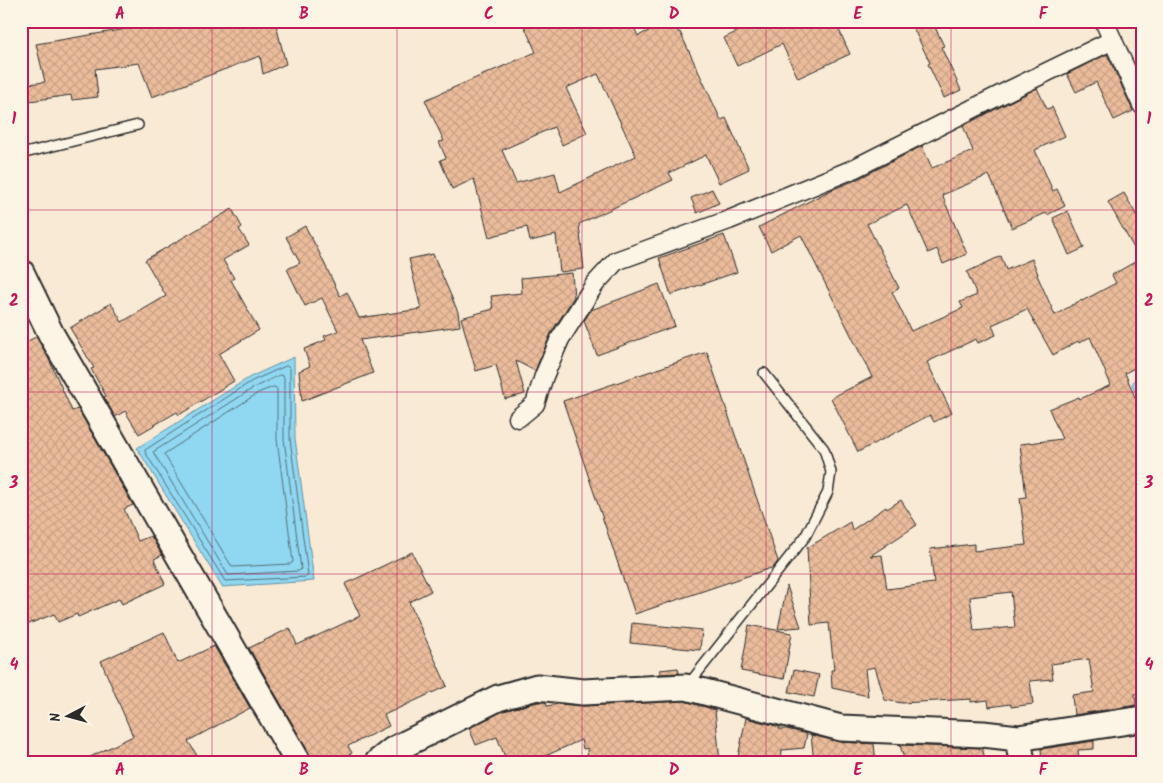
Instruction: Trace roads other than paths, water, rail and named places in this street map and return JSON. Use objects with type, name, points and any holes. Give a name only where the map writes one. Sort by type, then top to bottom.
[{"type":"main road","points":[[21,272],[51,334],[298,762]]},
{"type":"main road","points":[[390,758],[498,698],[537,687],[583,692],[686,687],[841,728],[983,734],[1020,750],[1142,719]]},
{"type":"street","points":[[1104,21],[1142,105]]},
{"type":"street","points":[[518,418],[535,404],[544,376],[560,339],[595,284],[616,261],[729,220],[850,170],[1113,40]]},
{"type":"lane","points":[[21,154],[138,125]]},
{"type":"lane","points":[[686,687],[805,537],[828,492],[831,472],[824,449],[764,373]]},
{"type":"water","points":[[294,357],[295,438],[314,581],[222,587],[137,448],[250,377]]},
{"type":"water","points":[[1142,372],[1141,405],[1132,385],[1137,374]]}]
